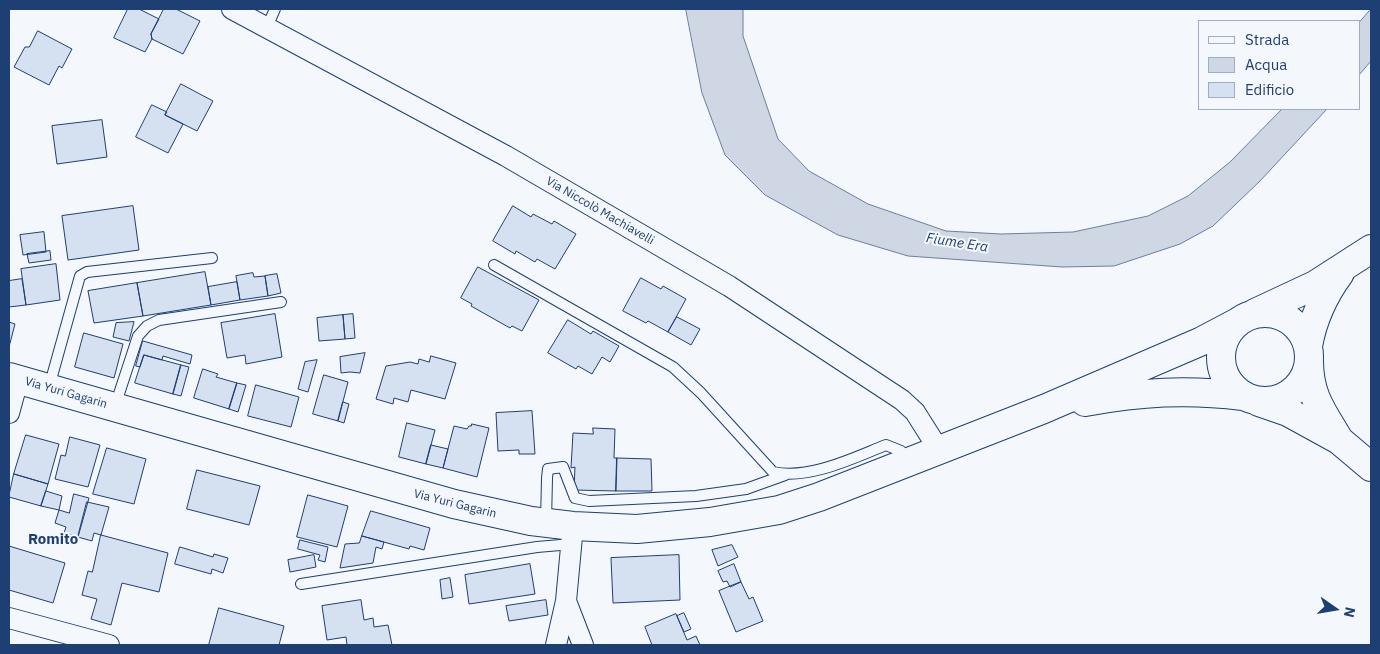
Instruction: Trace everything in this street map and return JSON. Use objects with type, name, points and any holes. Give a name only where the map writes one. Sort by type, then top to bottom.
[{"type":"street","name":"Via Niccolò Machiavelli","points":[[232,9],[506,156],[729,286],[902,400],[915,412],[939,450]]},
{"type":"street","points":[[1044,409],[1202,341],[1315,285],[1371,249]]},
{"type":"street","points":[[1044,409],[1121,396],[1164,392],[1197,392],[1272,401],[1285,396],[1297,388],[1305,375],[1310,330],[1317,310],[1330,286],[1344,267]]},
{"type":"street","points":[[1339,440],[1316,400],[1309,377],[1308,354],[1302,333],[1292,322],[1280,315],[1265,313],[1245,319],[1228,332],[1222,346],[1221,360],[1224,374],[1232,387],[1250,398],[1288,412],[1339,440],[1371,467]]},
{"type":"street","name":"Via Yuri Gagarin","points":[[14,378],[418,495],[564,531],[667,527],[710,522],[779,510],[1044,409]]},
{"type":"street","points":[[9,413],[14,378]]},
{"type":"street","points":[[556,645],[566,601],[564,531]]},
{"type":"street","points":[[566,601],[584,645]]},
{"type":"street","points":[[9,636],[17,620],[109,645]]},
{"type":"lane","points":[[267,27],[275,9]]},
{"type":"lane","points":[[49,388],[80,276],[87,272],[212,258]]},
{"type":"lane","points":[[494,265],[673,367],[700,393],[773,472],[786,475]]},
{"type":"lane","points":[[115,408],[138,336],[147,326],[159,320],[281,302]]},
{"type":"lane","points":[[301,584],[537,548],[564,531],[547,478],[548,469],[555,467],[563,467],[575,498],[589,501],[696,496],[746,489],[786,475],[806,473],[886,444],[901,451],[907,462]]},
{"type":"water","name":"Fiume Era","points":[[686,9],[743,9],[743,36],[778,139],[809,171],[868,204],[946,231],[1001,234],[1073,232],[1148,216],[1188,196],[1230,162],[1281,110],[1326,110],[1260,181],[1213,226],[1180,244],[1114,266],[1062,267],[908,256],[838,235],[765,195],[725,155],[702,93]]},
{"type":"water","points":[[1371,9],[1371,61],[1360,74],[1360,22]]},
{"type":"building","points":[[128,9],[139,9],[159,19],[151,34],[152,39],[145,52],[114,38]]},
{"type":"building","points":[[164,9],[176,9],[200,21],[183,54],[152,39],[151,34]]},
{"type":"building","points":[[38,31],[72,49],[62,68],[59,66],[49,85],[14,67],[25,47],[29,47]]},
{"type":"building","points":[[181,84],[213,101],[197,131],[165,115]]},
{"type":"building","points":[[152,105],[167,112],[165,115],[183,124],[168,153],[136,137]]},
{"type":"building","points":[[102,120],[107,157],[57,164],[52,126]]},
{"type":"building","points":[[133,206],[139,250],[68,260],[62,216]]},
{"type":"building","points":[[513,206],[531,217],[533,214],[552,224],[554,221],[576,234],[555,269],[537,259],[535,262],[516,251],[515,254],[493,241]]},
{"type":"building","points":[[44,232],[46,252],[23,255],[20,235]]},
{"type":"building","points":[[50,251],[51,260],[29,263],[27,254]]},
{"type":"building","points":[[56,264],[60,300],[26,305],[21,269]]},
{"type":"building","points":[[478,267],[539,300],[522,331],[512,326],[510,328],[471,306],[472,304],[461,298]]},
{"type":"building","points":[[205,272],[211,305],[143,316],[137,283]]},
{"type":"building","points":[[253,273],[254,277],[265,276],[268,296],[240,300],[236,276]]},
{"type":"building","points":[[277,274],[281,293],[268,296],[265,276]]},
{"type":"building","points":[[641,278],[661,289],[663,286],[686,299],[668,332],[648,321],[646,323],[623,311]]},
{"type":"building","points":[[22,279],[26,305],[9,307],[9,281]]},
{"type":"building","points":[[237,282],[240,300],[211,305],[208,287]]},
{"type":"building","points":[[137,283],[143,316],[94,323],[88,291]]},
{"type":"building","points":[[275,314],[282,357],[246,364],[245,355],[227,358],[221,323]]},
{"type":"building","points":[[353,314],[355,338],[345,339],[343,315]]},
{"type":"building","points":[[343,315],[345,339],[319,341],[317,318]]},
{"type":"building","points":[[677,317],[700,329],[691,345],[668,332]]},
{"type":"building","points":[[568,320],[591,334],[593,331],[619,346],[610,362],[602,357],[592,374],[578,366],[576,369],[548,353]]},
{"type":"building","points":[[9,322],[15,324],[9,347]]},
{"type":"building","points":[[134,322],[129,341],[113,337],[116,323]]},
{"type":"building","points":[[84,333],[123,344],[114,378],[75,367]]},
{"type":"building","points":[[143,341],[192,355],[190,364],[163,356],[162,360],[144,355],[140,367],[136,366]]},
{"type":"building","points":[[365,353],[360,373],[341,373],[340,357]]},
{"type":"building","points":[[144,355],[181,365],[173,394],[135,383]]},
{"type":"building","points":[[431,356],[456,363],[445,399],[411,390],[408,402],[394,398],[393,404],[376,399],[386,366],[410,362],[418,364],[419,359],[429,362]]},
{"type":"building","points":[[317,360],[308,392],[298,389],[305,362]]},
{"type":"building","points":[[181,365],[189,367],[181,396],[173,394]]},
{"type":"building","points":[[203,369],[218,374],[216,377],[237,383],[229,409],[194,398]]},
{"type":"building","points":[[324,375],[348,382],[338,421],[313,414]]},
{"type":"building","points":[[237,383],[246,385],[238,412],[229,409]]},
{"type":"building","points":[[256,385],[299,397],[291,427],[248,416]]},
{"type":"building","points":[[343,402],[349,404],[344,423],[338,421]]},
{"type":"building","points":[[532,411],[535,454],[519,454],[519,450],[498,451],[496,413]]},
{"type":"building","points":[[407,423],[435,430],[426,464],[399,457]]},
{"type":"building","points":[[472,424],[489,428],[477,477],[443,468],[454,426],[467,429]]},
{"type":"building","points":[[593,428],[615,429],[614,458],[617,458],[616,491],[574,490],[575,467],[571,468],[573,433],[593,434]]},
{"type":"building","points":[[26,435],[59,444],[48,484],[14,474]]},
{"type":"building","points":[[70,437],[100,445],[88,487],[55,479],[61,455],[65,456]]},
{"type":"building","points":[[431,445],[448,449],[443,468],[426,464]]},
{"type":"building","points":[[107,448],[146,459],[134,504],[93,494]]},
{"type":"building","points":[[617,458],[651,459],[652,491],[616,491]]},
{"type":"building","points":[[197,470],[260,486],[249,525],[187,509]]},
{"type":"building","points":[[14,474],[48,484],[41,506],[9,497]]},
{"type":"building","points":[[46,491],[62,496],[59,510],[41,506]]},
{"type":"building","points":[[74,494],[89,498],[78,537],[64,533],[66,527],[55,523],[59,510],[69,513]]},
{"type":"building","points":[[308,495],[348,506],[337,547],[297,537]]},
{"type":"building","points":[[87,502],[109,507],[101,535],[94,533],[92,541],[78,537]]},
{"type":"building","points":[[371,511],[430,528],[424,550],[410,546],[409,549],[362,536]]},
{"type":"building","points":[[101,535],[168,553],[159,592],[122,583],[111,625],[91,619],[97,599],[82,595],[88,571],[92,572]]},
{"type":"building","points":[[362,536],[384,542],[382,549],[376,547],[373,563],[340,568],[345,544],[359,543]]},
{"type":"building","points":[[300,540],[328,547],[325,562],[318,560],[320,555],[298,549]]},
{"type":"building","points":[[732,545],[738,557],[718,566],[712,550]]},
{"type":"building","points":[[9,546],[65,563],[53,603],[9,590]]},
{"type":"building","points":[[180,547],[213,557],[214,554],[228,558],[223,573],[212,569],[211,574],[175,564]]},
{"type":"building","points":[[314,555],[316,567],[290,572],[288,560]]},
{"type":"building","points":[[679,555],[680,600],[613,603],[611,558]]},
{"type":"building","points":[[530,564],[535,594],[469,604],[465,575]]},
{"type":"building","points":[[734,564],[741,582],[730,587],[727,581],[723,582],[718,571]]},
{"type":"building","points":[[450,578],[453,597],[442,599],[440,580]]},
{"type":"building","points":[[741,582],[749,599],[753,597],[763,621],[736,632],[719,591]]},
{"type":"building","points":[[361,600],[364,620],[373,618],[374,627],[388,625],[392,645],[347,645],[346,637],[327,640],[322,606]]},
{"type":"building","points":[[546,600],[548,615],[509,621],[506,606]]},
{"type":"building","points":[[219,608],[284,626],[279,645],[209,645]]},
{"type":"building","points":[[684,613],[691,629],[684,632],[677,616]]},
{"type":"building","points":[[676,614],[687,640],[696,636],[700,645],[652,645],[645,627]]},
{"type":"district","name":"Romito","points":[[53,540]]}]
